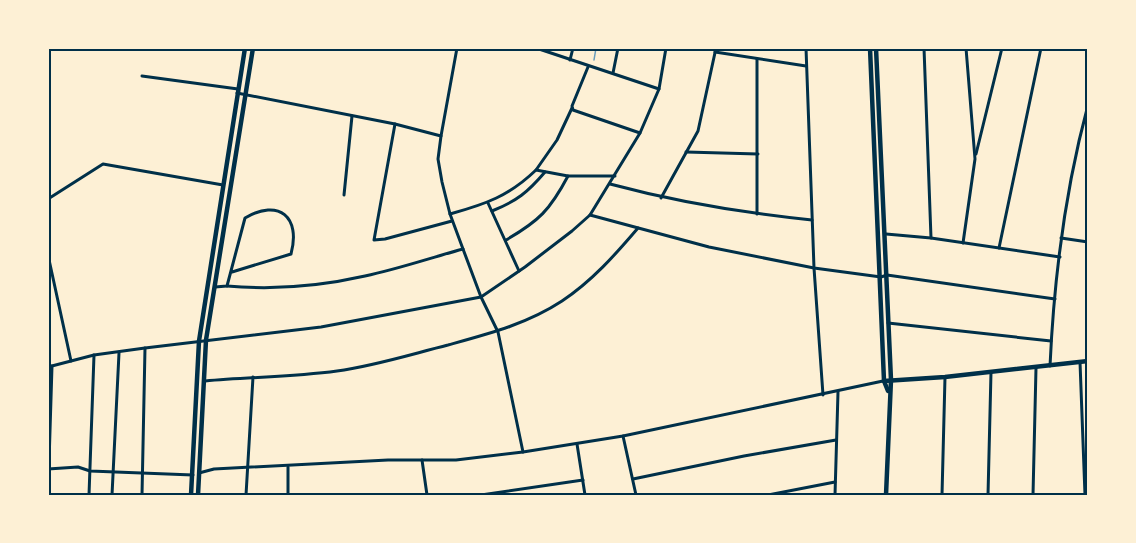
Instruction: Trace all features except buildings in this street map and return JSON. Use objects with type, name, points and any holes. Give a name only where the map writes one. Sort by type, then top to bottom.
[{"type":"street","points":[[191,495],[199,341],[245,48]]},
{"type":"street","points":[[198,495],[207,340],[253,48]]},
{"type":"street","points":[[457,48],[438,159],[452,221],[481,297],[498,332],[523,452]]},
{"type":"street","points":[[536,48],[659,89]]},
{"type":"street","points":[[570,60],[573,48]]},
{"type":"street","points":[[613,73],[618,48]]},
{"type":"street","points":[[48,495],[50,366],[71,360],[145,348],[321,327],[481,297],[519,271],[590,215],[640,133],[659,89],[666,48]]},
{"type":"street","points":[[806,48],[814,268],[823,395]]},
{"type":"street","points":[[870,48],[884,381],[889,394]]},
{"type":"street","points":[[876,48],[891,380],[886,495]]},
{"type":"street","points":[[924,48],[932,238]]},
{"type":"street","points":[[966,48],[975,159]]},
{"type":"street","points":[[963,243],[975,159],[1002,48]]},
{"type":"street","points":[[999,248],[1041,48]]},
{"type":"street","points":[[661,198],[698,131],[715,50],[807,66]]},
{"type":"street","points":[[757,59],[757,214]]},
{"type":"street","points":[[450,214],[488,203],[521,185],[536,170],[557,140],[588,67]]},
{"type":"street","points":[[142,76],[238,91],[245,96],[395,124],[441,136]]},
{"type":"street","points":[[1050,366],[1061,238],[1077,145],[1088,105]]},
{"type":"street","points":[[572,108],[640,133]]},
{"type":"street","points":[[344,195],[352,116]]},
{"type":"street","points":[[395,124],[374,240],[452,221]]},
{"type":"street","points":[[686,152],[758,154]]},
{"type":"street","points":[[48,199],[103,164],[223,185]]},
{"type":"street","points":[[536,170],[568,176],[615,176]]},
{"type":"street","points":[[492,211],[517,200],[545,172]]},
{"type":"street","points":[[506,240],[540,217],[556,198],[568,176]]},
{"type":"street","points":[[610,184],[661,198],[757,214],[812,220]]},
{"type":"street","points":[[488,203],[519,271]]},
{"type":"street","points":[[227,286],[245,218],[262,210],[273,209],[285,213],[292,223],[295,239],[291,254],[232,272]]},
{"type":"street","points":[[590,215],[709,247],[814,268],[880,277],[887,275],[1055,299]]},
{"type":"street","points":[[204,381],[340,371],[498,332],[529,320],[563,300],[600,271],[638,228]]},
{"type":"street","points":[[886,234],[932,238],[1060,257]]},
{"type":"street","points":[[1061,238],[1088,242]]},
{"type":"street","points":[[215,287],[269,287],[320,283],[364,276],[463,249]]},
{"type":"street","points":[[48,255],[71,360]]},
{"type":"street","points":[[888,323],[1051,341]]},
{"type":"street","points":[[141,495],[145,348]]},
{"type":"street","points":[[112,495],[119,352]]},
{"type":"street","points":[[89,495],[94,356]]},
{"type":"street","points":[[49,468],[78,467],[90,471],[192,475],[214,469],[288,467],[387,460],[456,460],[623,436],[884,381],[945,377],[1088,361]]},
{"type":"street","points":[[1080,362],[1085,495]]},
{"type":"street","points":[[1033,495],[1036,368]]},
{"type":"street","points":[[988,495],[991,372]]},
{"type":"street","points":[[246,495],[253,377]]},
{"type":"street","points":[[942,495],[945,377]]},
{"type":"street","points":[[835,495],[838,392]]},
{"type":"street","points":[[623,436],[636,495]]},
{"type":"street","points":[[633,479],[836,440]]},
{"type":"street","points":[[577,444],[585,495]]},
{"type":"street","points":[[422,460],[428,495]]},
{"type":"street","points":[[288,467],[288,495]]},
{"type":"street","points":[[481,495],[583,480]]},
{"type":"street","points":[[768,495],[835,482]]},
{"type":"waterway","points":[[594,60],[596,48]]}]
